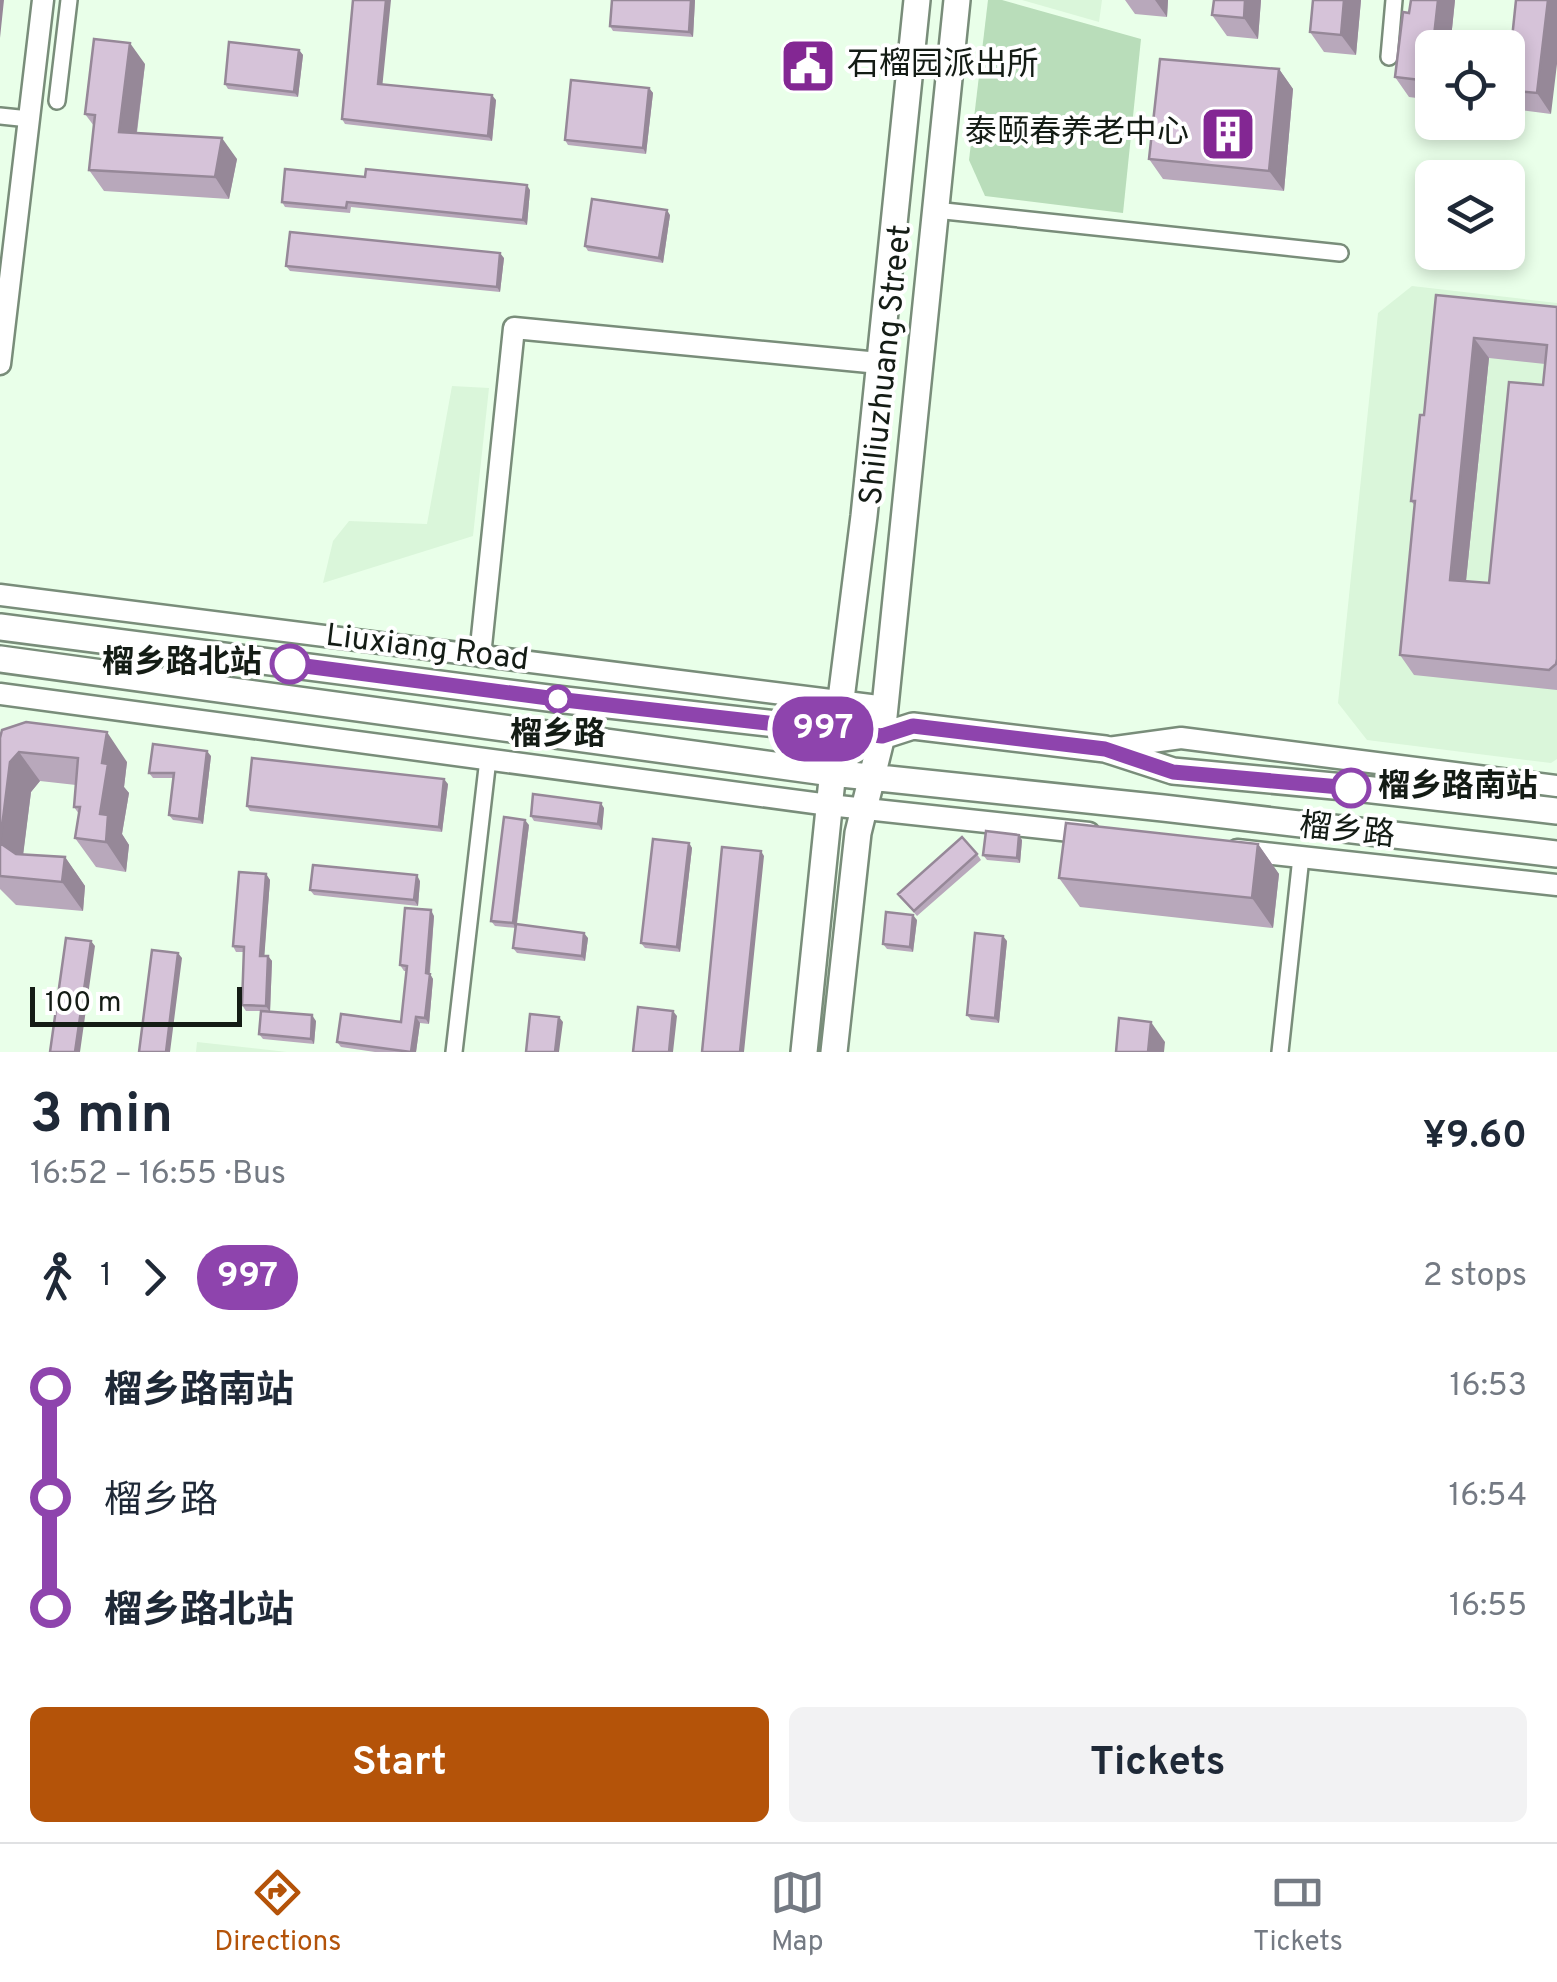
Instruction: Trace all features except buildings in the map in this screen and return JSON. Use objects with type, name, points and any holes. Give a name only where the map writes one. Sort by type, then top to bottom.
[{"type":"main road","name":"Shiliuzhuang Street","points":[[804,1052],[917,0]]},
{"type":"main road","name":"Shiliuzhuang Street","points":[[834,1052],[858,832],[886,707],[957,0]]},
{"type":"main road","name":"Liuxiang Road","points":[[0,627],[556,699],[882,736],[913,726],[1105,749],[1173,772],[1557,811]]},
{"type":"main road","name":"Liuxiang Road","points":[[0,659],[871,778],[1557,854]]},
{"type":"street","points":[[0,364],[43,0]]},
{"type":"street","points":[[58,101],[69,0]]},
{"type":"street","points":[[1388,57],[1394,0]]},
{"type":"street","points":[[0,116],[30,119]]},
{"type":"street","points":[[935,210],[1340,253]]},
{"type":"street","points":[[480,656],[514,328],[880,363]]},
{"type":"street","points":[[0,595],[886,707]]},
{"type":"street","points":[[0,694],[864,809],[1102,835]]},
{"type":"street","points":[[1105,749],[1181,738],[1557,786]]},
{"type":"street","points":[[454,1052],[488,759]]},
{"type":"street","name":"榴乡路","points":[[1221,848],[1557,885]]},
{"type":"street","points":[[1280,1052],[1300,857]]},
{"type":"shaded area","points":[[988,0],[1002,0],[1141,39],[1123,213],[985,196],[969,160]]},
{"type":"shaded area","points":[[1022,0],[1102,0],[1099,22]]},
{"type":"shaded area","points":[[1412,286],[1557,303],[1557,759],[1551,763],[1367,740],[1338,703],[1378,313]]},
{"type":"shaded area","points":[[452,386],[489,388],[473,536],[323,583],[333,541],[349,521],[427,524]]},
{"type":"shaded area","points":[[197,1042],[287,1052],[196,1052]]},
{"type":"bus line","name":"997","points":[[290,664],[882,736],[913,726],[1105,749],[1173,772],[1351,788]]},
{"type":"place","name":"石榴园派出所","points":[[808,66]]},
{"type":"place","name":"泰颐春养老中心","points":[[1228,134]]},
{"type":"place","name":"榴乡路北站","points":[[290,664]]},
{"type":"place","name":"榴乡路","points":[[558,699]]},
{"type":"place","name":"榴乡路南站","points":[[1351,788]]}]
